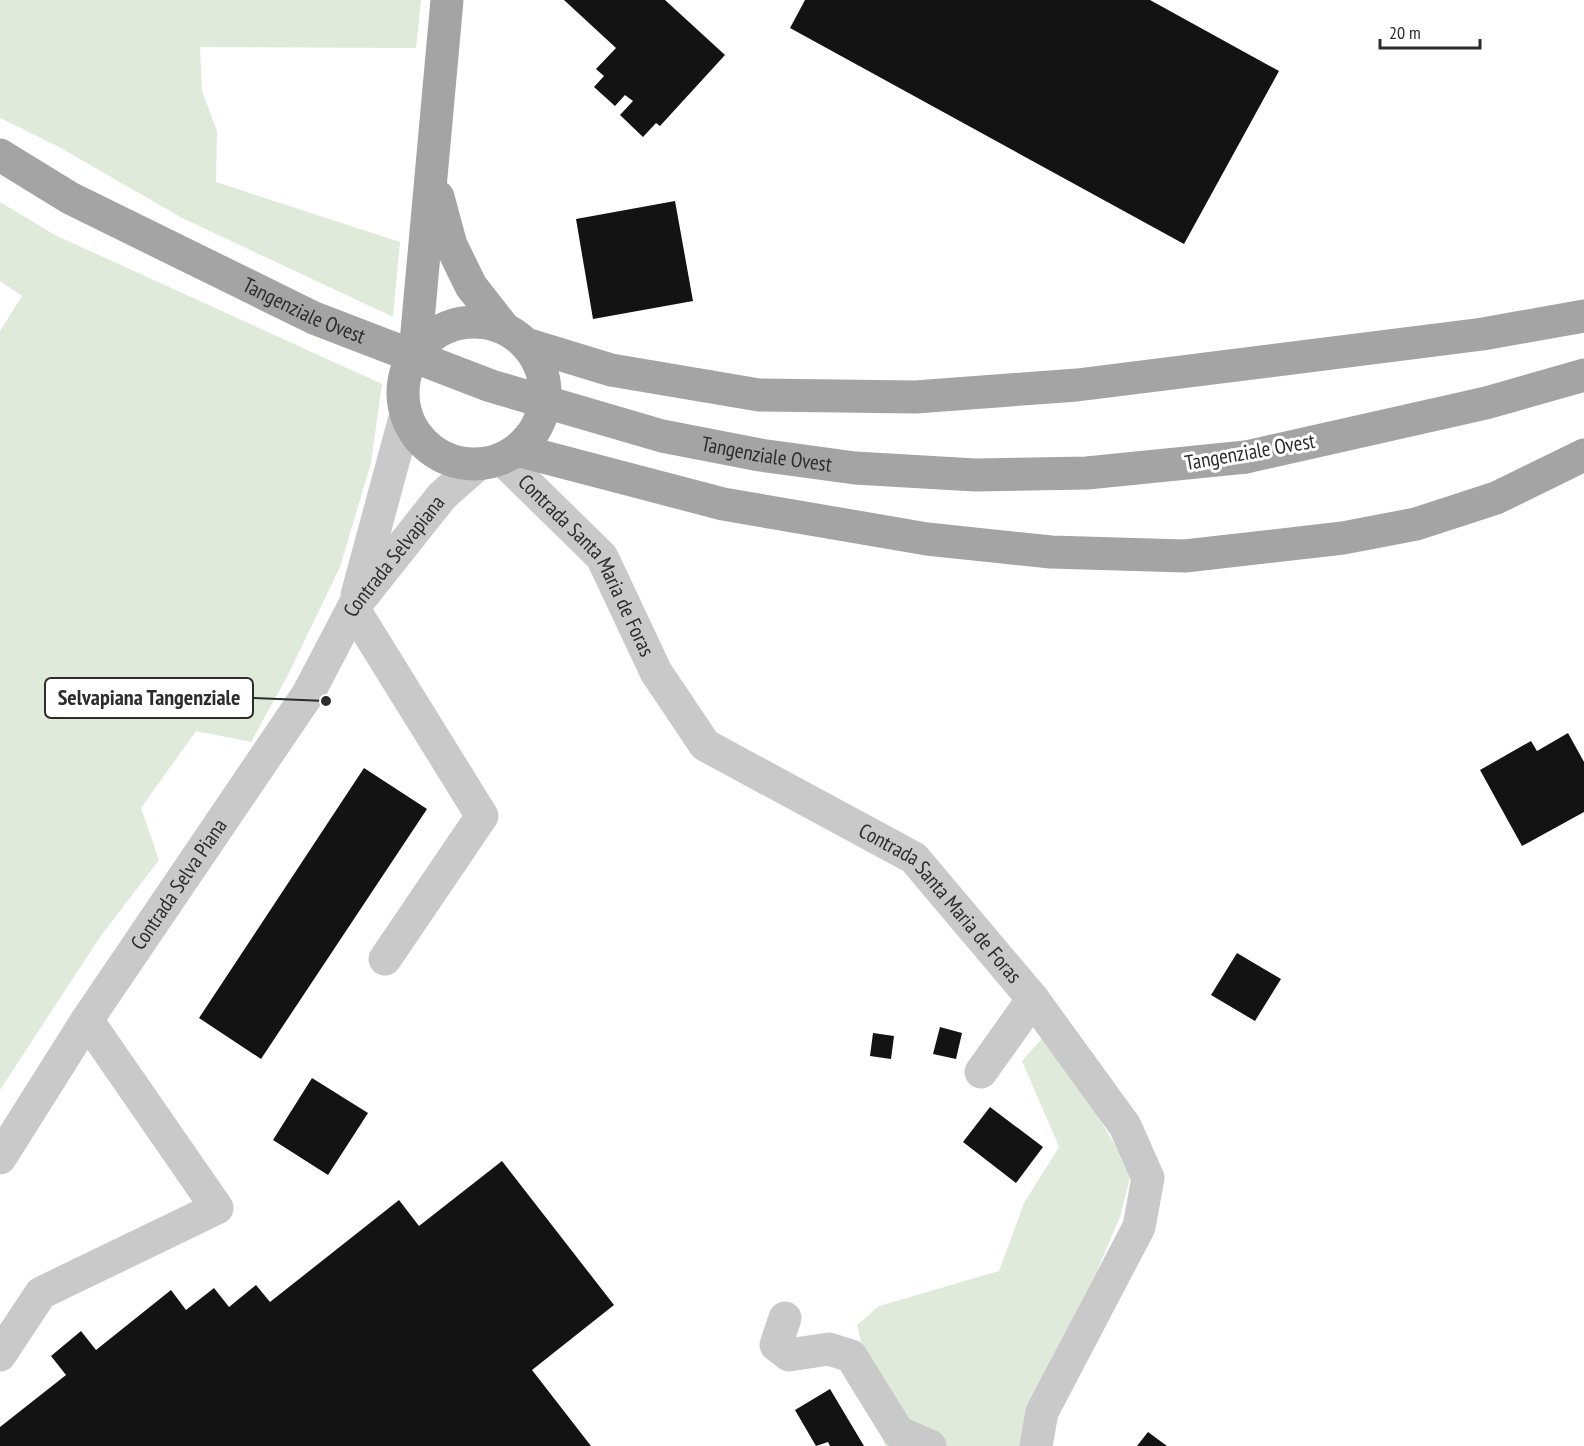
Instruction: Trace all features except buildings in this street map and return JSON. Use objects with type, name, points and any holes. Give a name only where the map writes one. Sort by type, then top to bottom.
[{"type":"main road","points":[[447,0],[415,354],[404,383],[406,414],[421,441],[433,452],[461,464],[499,458],[723,504],[927,539],[1051,552],[1185,556],[1343,538],[1416,524],[1496,498],[1584,455]]},
{"type":"main road","name":"Tangenziale Ovest","points":[[0,155],[70,198],[314,318],[491,386],[662,436],[760,455],[855,468],[975,475],[1087,473],[1246,457],[1486,403],[1584,375]]},
{"type":"main road","points":[[432,175],[451,245],[471,286],[537,360],[544,379],[545,399],[541,418],[532,436],[499,458]]},
{"type":"main road","points":[[415,354],[426,341],[455,325],[471,322],[611,370],[759,395],[915,397],[1077,385],[1483,334],[1584,316]]},
{"type":"street","name":"Contrada Selvapiana","points":[[353,608],[406,414]]},
{"type":"street","name":"Contrada Selvapiana","points":[[353,608],[442,496],[499,458]]},
{"type":"street","name":"Contrada Santa Maria de Foras","points":[[499,458],[602,557],[656,672],[705,745],[914,858],[1033,999],[1125,1126],[1148,1178],[1139,1227],[1042,1412],[1036,1446]]},
{"type":"street","points":[[353,608],[482,816],[385,959]]},
{"type":"street","name":"Contrada Selva Piana","points":[[0,1158],[87,1020],[308,694],[353,608]]},
{"type":"street","points":[[981,1072],[1033,999]]},
{"type":"street","points":[[0,1355],[41,1293],[217,1208],[87,1020]]},
{"type":"street","points":[[785,1318],[776,1345],[789,1355],[829,1349],[851,1356],[898,1432],[930,1446]]},
{"type":"green space","points":[[0,0],[421,0],[416,48],[200,47],[202,91],[217,131],[216,182],[400,242],[393,317],[182,218],[59,147],[0,118]]},
{"type":"green space","points":[[0,202],[55,235],[382,384],[371,463],[340,567],[289,673],[251,742],[196,731],[141,808],[159,860],[100,937],[0,1090],[0,331],[22,296],[0,281]]},
{"type":"green space","points":[[1044,1036],[1092,1107],[1115,1145],[1130,1178],[1120,1217],[1096,1273],[1031,1399],[1020,1446],[885,1446],[857,1325],[879,1306],[999,1271],[1024,1203],[1059,1147],[1022,1061]]},
{"type":"place","name":"Selvapiana Tangenziale","points":[[326,701]]}]
